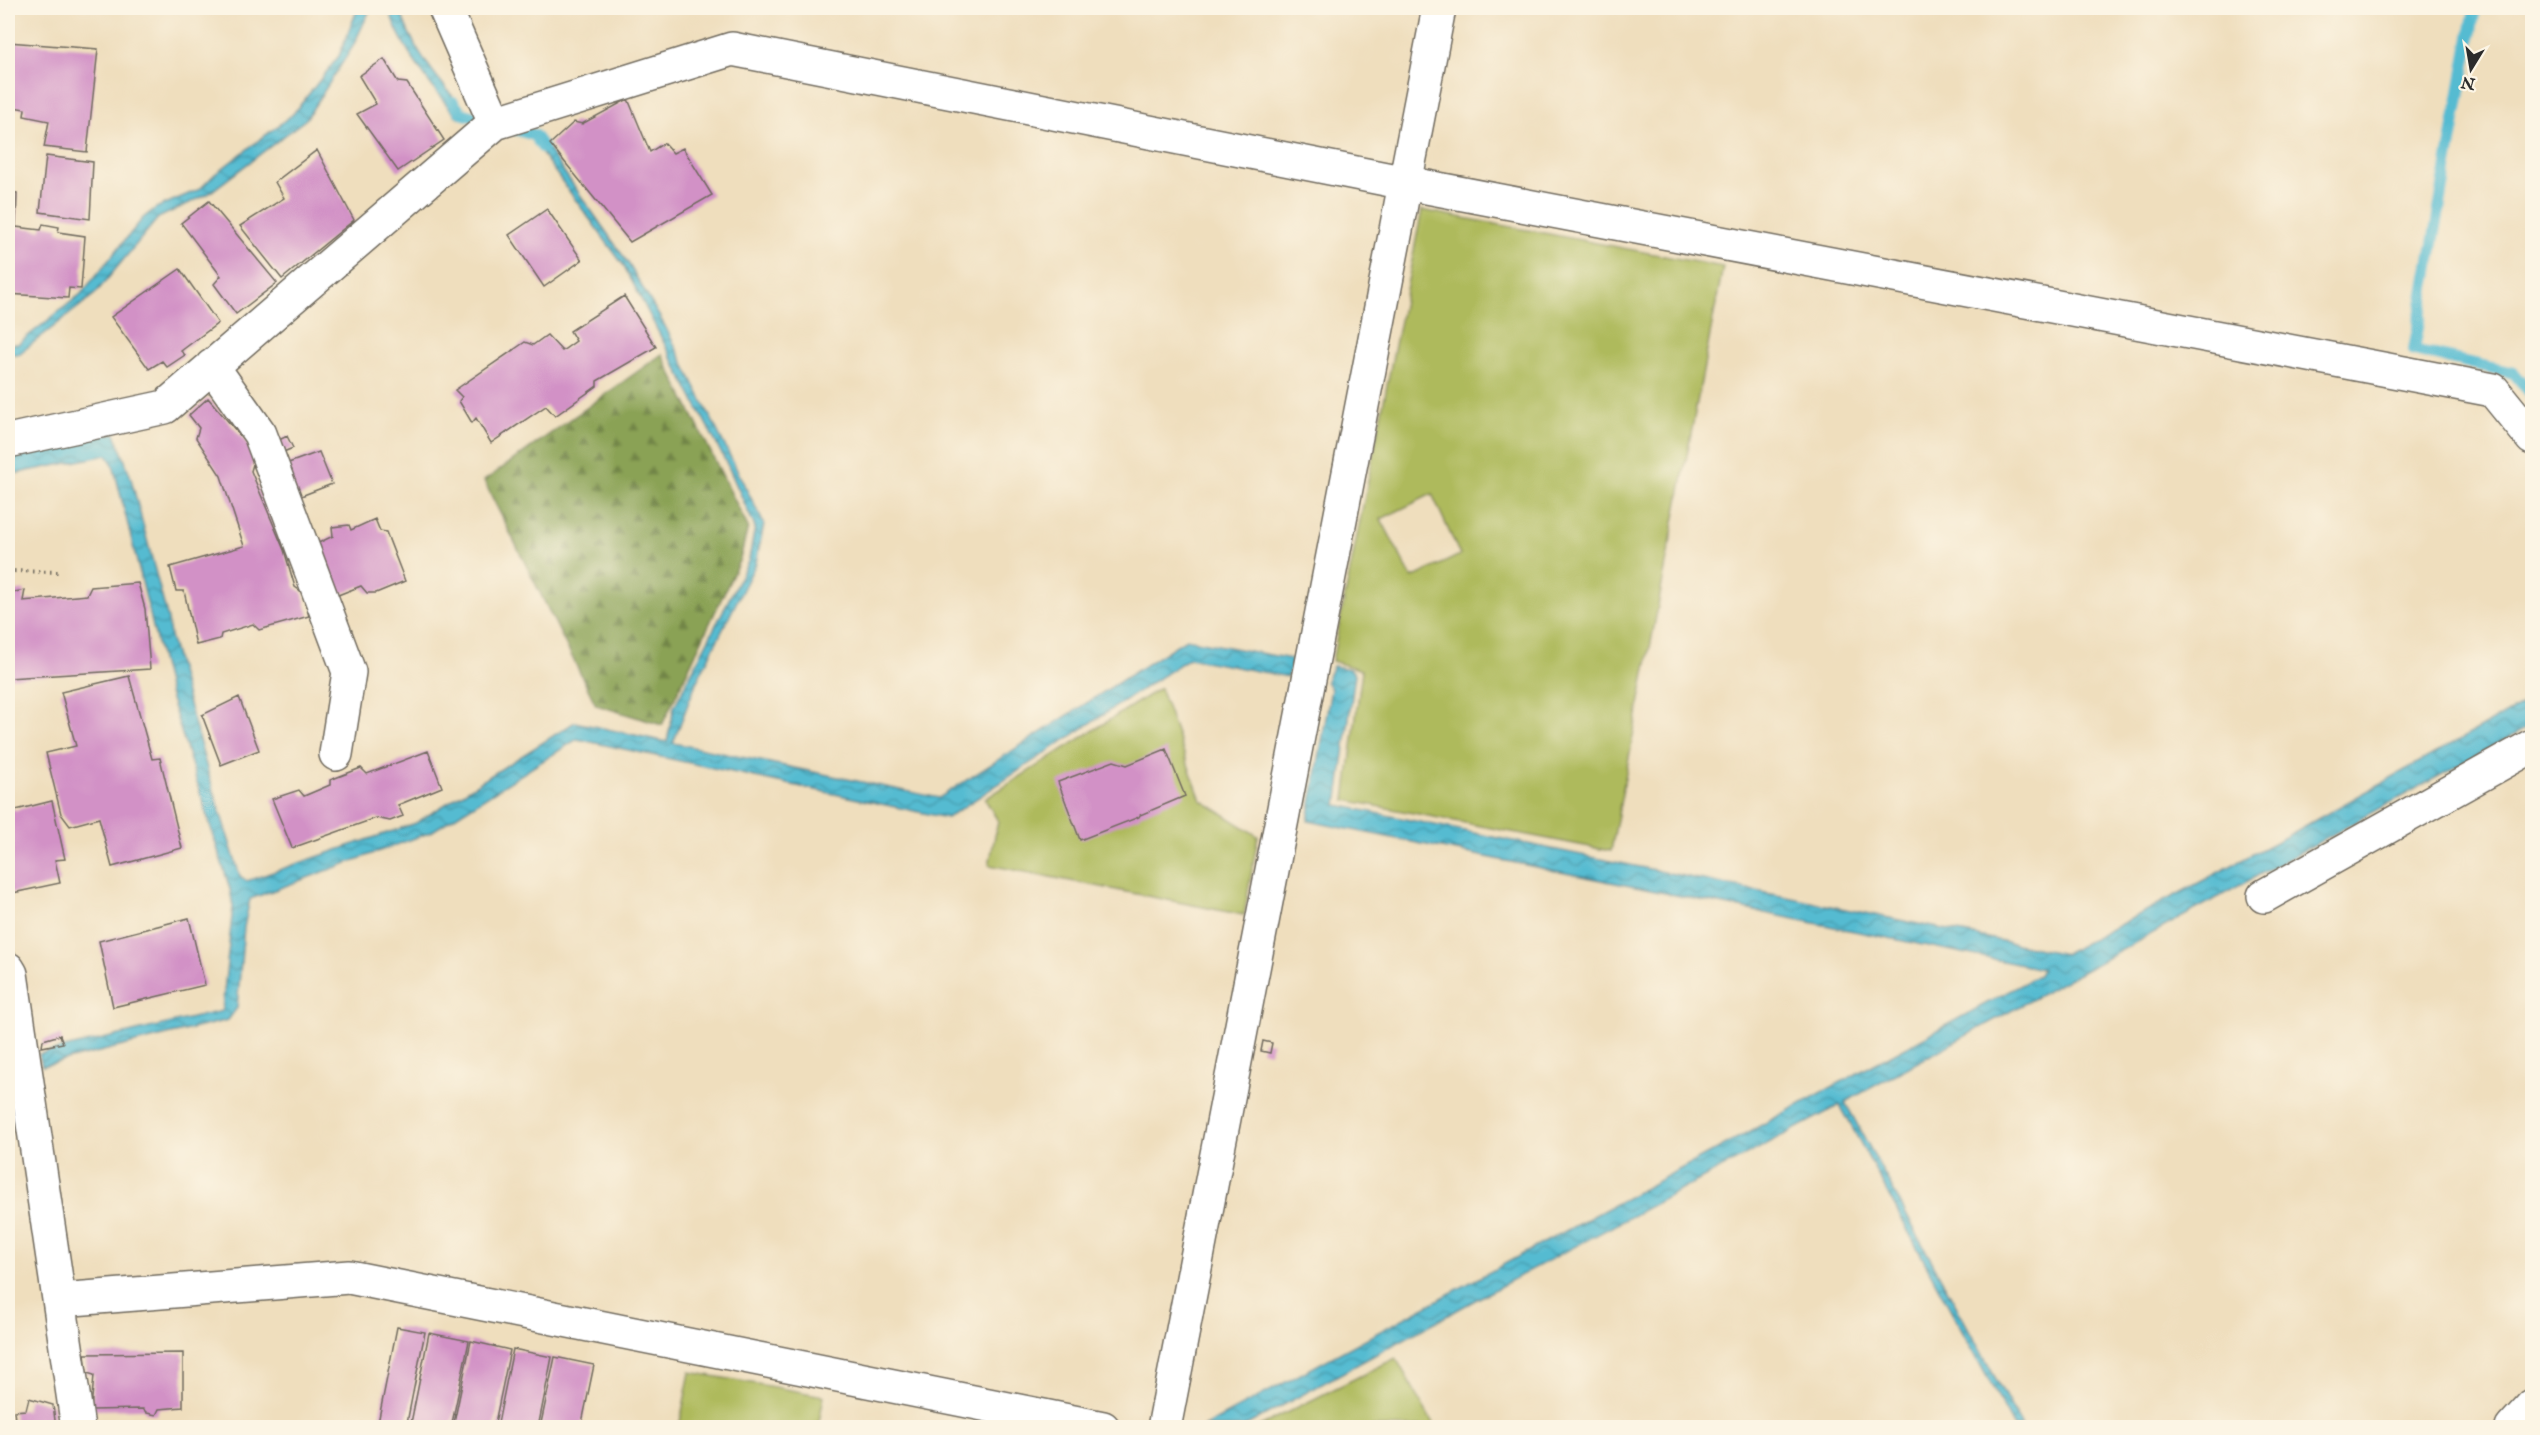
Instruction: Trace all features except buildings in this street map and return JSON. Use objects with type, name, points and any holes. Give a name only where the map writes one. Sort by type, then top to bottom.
[{"type":"street","points":[[445,8],[495,123]]},
{"type":"street","points":[[1164,1428],[1439,8]]},
{"type":"street","points":[[8,441],[165,407],[495,123],[732,49],[1406,183],[2493,390],[2532,438]]},
{"type":"street","points":[[212,366],[260,434],[350,672],[336,754]]},
{"type":"street","points":[[2264,896],[2532,746]]},
{"type":"street","points":[[8,969],[11,974],[28,1077],[78,1428]]},
{"type":"street","points":[[60,1300],[349,1277],[1102,1428]]},
{"type":"street","points":[[2512,1428],[2532,1406]]},
{"type":"path","points":[[8,571],[58,572]]},
{"type":"green space","points":[[1422,210],[1723,267],[1611,851],[1345,800],[1362,670],[1332,661]],"holes":[[[1432,494],[1460,555],[1412,578],[1381,519]]]},
{"type":"green space","points":[[662,354],[748,527],[740,559],[662,725],[596,705],[484,481]]},
{"type":"green space","points":[[1160,688],[1201,800],[1258,836],[1244,915],[989,865],[998,821],[985,799]]},
{"type":"green space","points":[[1396,1358],[1435,1427],[1258,1427]]},
{"type":"green space","points":[[690,1372],[824,1396],[818,1427],[679,1427]]},
{"type":"water","points":[[358,8],[371,8],[352,48],[306,119],[208,194],[158,218],[95,294],[19,354],[8,354],[8,344],[18,344],[81,294],[143,218],[156,208],[200,189],[215,174],[293,114],[339,56]]},
{"type":"water","points":[[389,8],[400,8],[410,36],[418,49],[435,75],[464,110],[458,118],[408,52]]},
{"type":"water","points":[[536,132],[628,263],[665,326],[764,524],[756,563],[696,683],[673,743],[939,798],[1186,639],[1292,659],[1288,677],[1189,658],[947,818],[577,739],[431,832],[250,899],[244,927],[237,1008],[228,1020],[42,1066],[39,1054],[222,1011],[233,906],[230,889],[170,696],[113,464],[107,455],[8,475],[8,455],[115,433],[130,475],[168,620],[170,636],[209,776],[240,876],[247,881],[416,823],[575,722],[667,742],[674,707],[749,560],[755,527],[728,466],[624,266],[531,139]]},
{"type":"water","points":[[1333,666],[1350,669],[1355,674],[1337,805],[2065,954],[2287,836],[2532,699],[2532,725],[1845,1102],[2022,1427],[2014,1427],[1840,1105],[1243,1427],[1203,1427],[2039,975],[2042,969],[1308,821],[1331,689],[1326,681]]},
{"type":"waterway","points":[[2475,8],[2414,350],[2514,373],[2532,395]]},
{"type":"waterway","points":[[453,102],[461,113],[489,121]]},
{"type":"waterway","points":[[508,127],[534,135],[543,148]]}]
